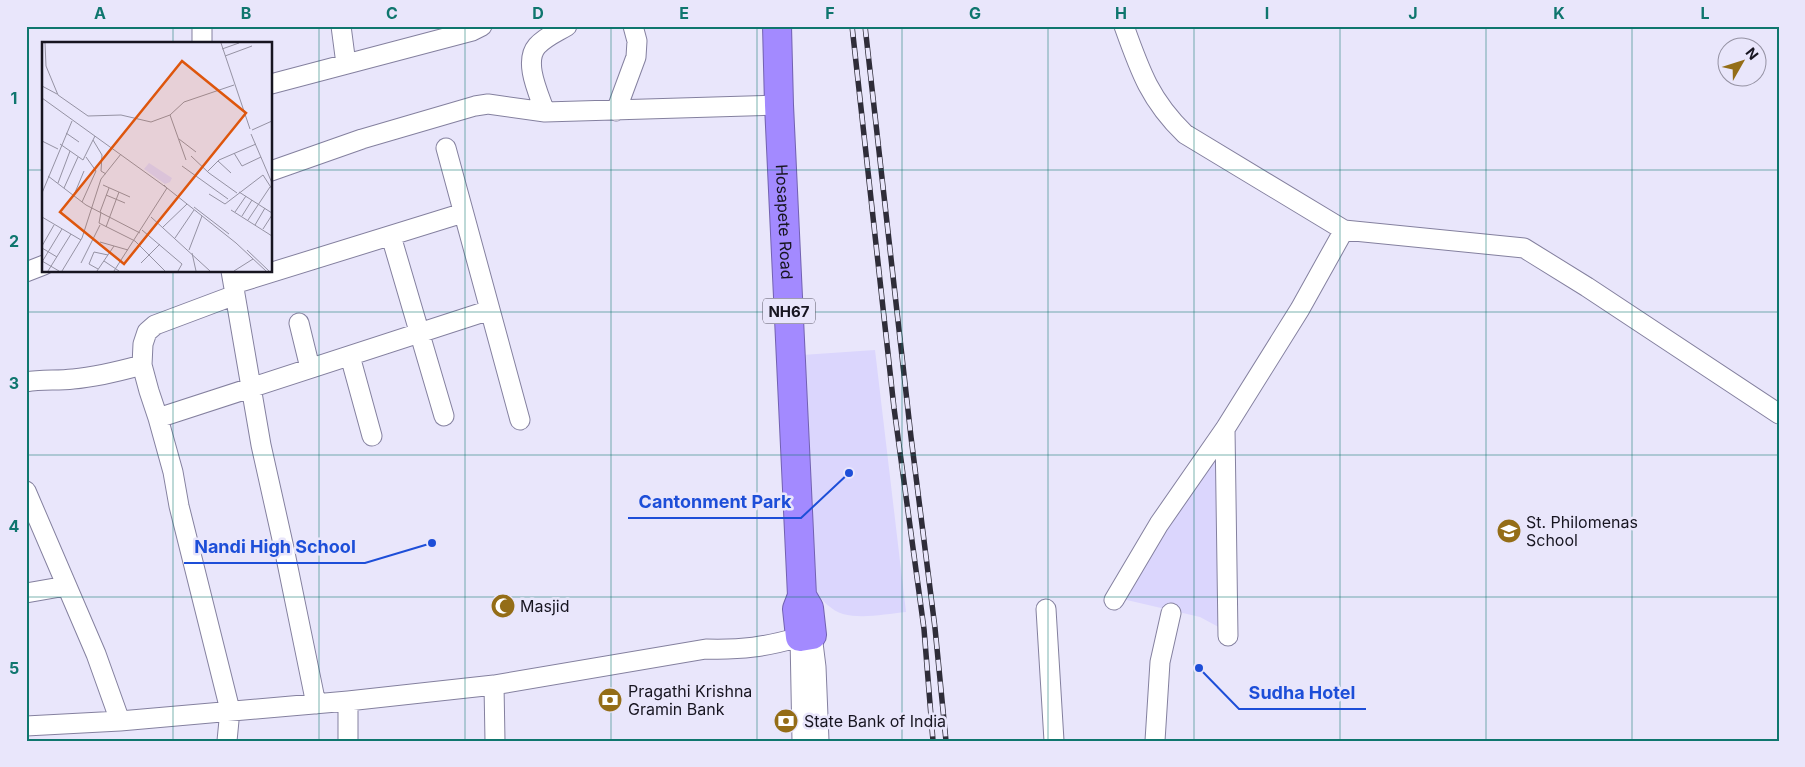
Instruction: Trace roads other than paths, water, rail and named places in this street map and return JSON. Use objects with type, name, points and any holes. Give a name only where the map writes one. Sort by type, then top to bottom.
[{"type":"highway","name":"Hosapete Road","points":[[777,26],[802,596],[809,608],[806,636]]},
{"type":"street","points":[[202,26],[202,42]]},
{"type":"street","points":[[341,26],[346,64]]},
{"type":"street","points":[[272,84],[472,31],[482,26]]},
{"type":"street","points":[[545,112],[531,66],[532,56],[537,46],[566,26]]},
{"type":"street","points":[[616,111],[636,57],[637,41],[633,26]]},
{"type":"street","points":[[1124,26],[1141,72],[1153,96],[1167,116],[1185,134],[1344,230],[1524,248],[1587,287],[1779,414]]},
{"type":"street","points":[[272,172],[362,139],[475,106],[488,104],[545,112],[779,105]]},
{"type":"street","points":[[446,148],[520,420]]},
{"type":"street","points":[[227,741],[230,710],[179,506],[173,472],[142,365],[143,344],[147,332],[155,325],[233,284],[463,213]]},
{"type":"street","points":[[1114,600],[1159,524],[1226,429],[1300,309],[1344,230]]},
{"type":"street","points":[[391,236],[444,416]]},
{"type":"street","points":[[26,272],[42,266]]},
{"type":"street","points":[[233,284],[250,388],[316,704]]},
{"type":"street","points":[[158,418],[490,310]]},
{"type":"street","points":[[299,324],[310,368]]},
{"type":"street","points":[[350,356],[372,436]]},
{"type":"street","points":[[26,382],[48,379],[72,380],[105,375],[142,365]]},
{"type":"street","points":[[1226,429],[1228,636]]},
{"type":"street","points":[[26,491],[96,654],[120,721]]},
{"type":"street","points":[[26,593],[66,586]]},
{"type":"street","points":[[1046,609],[1054,741]]},
{"type":"street","points":[[1155,741],[1160,662],[1172,614]]},
{"type":"street","points":[[26,726],[120,721],[316,704],[494,685],[706,650],[756,648],[806,636]]},
{"type":"street","points":[[802,741],[806,636]]},
{"type":"street","points":[[806,636],[816,667],[819,741]]},
{"type":"street","points":[[494,685],[495,741]]},
{"type":"street","points":[[348,701],[348,741]]},
{"type":"railway","points":[[852,26],[894,408],[924,629],[933,741]]},
{"type":"railway","points":[[865,26],[911,437],[935,628],[946,741]]},
{"type":"place","name":"Cantonment Park","points":[[849,473]]},
{"type":"place","name":"St. Philomenas School","points":[[1509,531]]},
{"type":"place","name":"Nandi High School","points":[[432,543]]},
{"type":"place","name":"Masjid","points":[[503,606]]},
{"type":"place","name":"Sudha Hotel","points":[[1199,668]]},
{"type":"place","name":"Pragathi Krishna Gramin Bank","points":[[610,700]]},
{"type":"place","name":"State Bank of India","points":[[786,721]]}]
